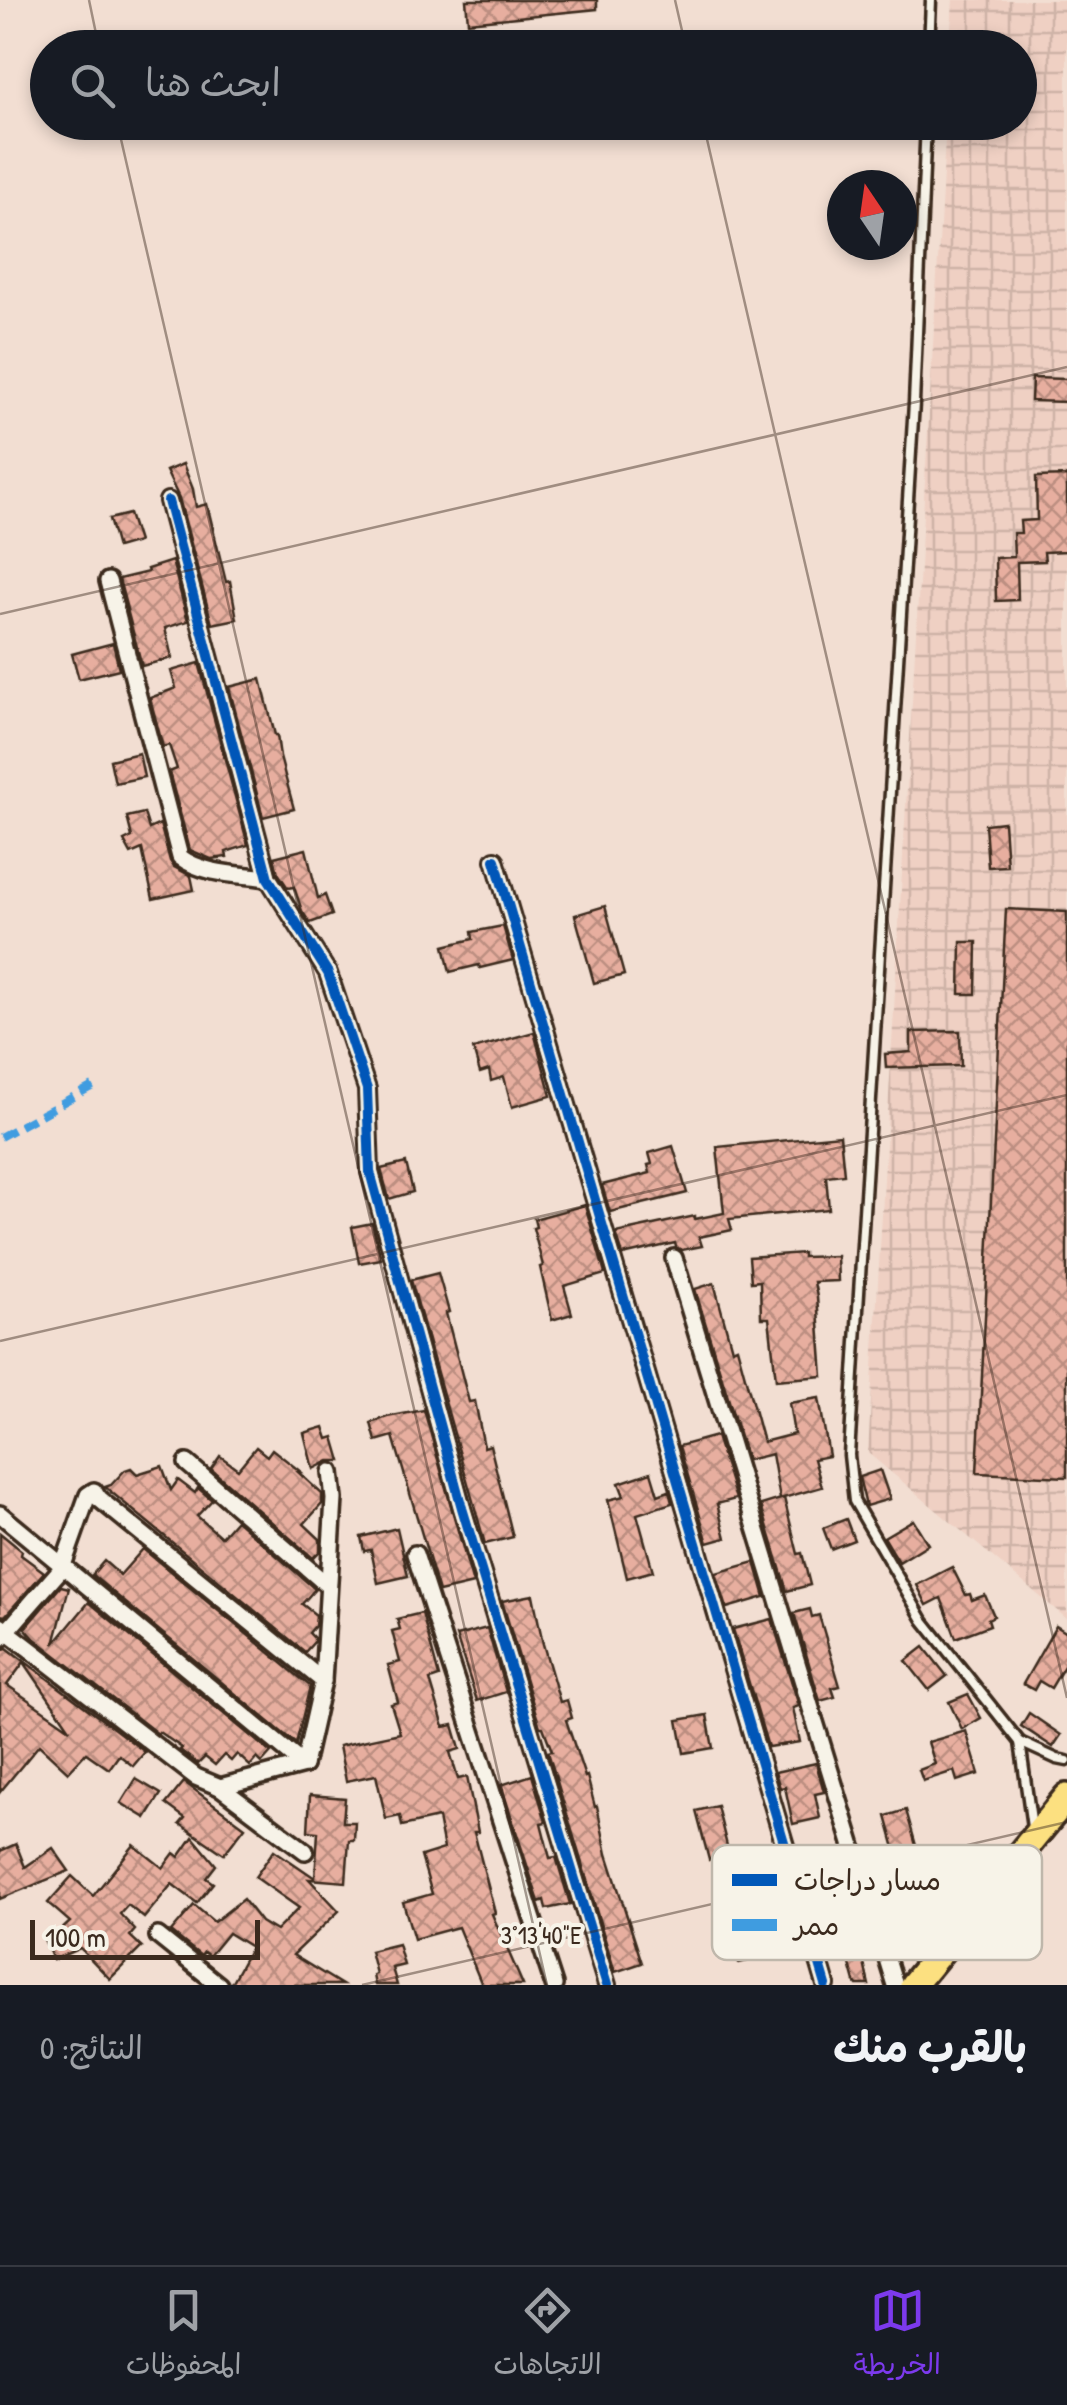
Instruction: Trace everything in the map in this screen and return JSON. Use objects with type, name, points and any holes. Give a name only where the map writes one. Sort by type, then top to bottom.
[{"type":"main road","points":[[1030,1845],[1067,1798]]},
{"type":"main road","points":[[913,1985],[934,1960]]},
{"type":"street","points":[[168,501],[268,878],[328,973],[368,1089],[370,1172],[462,1508],[607,1985]]},
{"type":"street","points":[[108,581],[180,857],[207,870],[268,878]]},
{"type":"street","points":[[495,860],[785,1845]]},
{"type":"street","points":[[674,1258],[852,1845]]},
{"type":"street","points":[[187,1463],[327,1585]]},
{"type":"street","points":[[304,1766],[323,1681],[334,1498],[331,1472]]},
{"type":"street","points":[[305,1852],[220,1787],[196,1777],[2,1632],[62,1568],[88,1495],[94,1492],[323,1681]]},
{"type":"street","points":[[0,1514],[304,1766]]},
{"type":"street","points":[[415,1554],[554,1985]]},
{"type":"street","points":[[220,1787],[304,1766]]},
{"type":"street","points":[[158,1936],[219,1985]]},
{"type":"street","points":[[819,1960],[826,1985]]},
{"type":"street","points":[[887,1960],[895,1985]]},
{"type":"lane","points":[[930,30],[931,0]]},
{"type":"lane","points":[[925,140],[913,422],[849,1455],[854,1501],[924,1620],[1020,1742],[1067,1761]]},
{"type":"lane","points":[[1020,1742],[1034,1840]]},
{"type":"shaded area","points":[[953,0],[1067,0],[1067,1619],[868,1453],[945,140],[1037,140],[1037,30],[951,30]]},
{"type":"building","points":[[466,0],[597,0],[597,9],[468,22]]},
{"type":"building","points":[[1032,378],[1067,379],[1067,402],[1031,401]]},
{"type":"building","points":[[183,464],[196,507],[207,504],[237,619],[212,624],[179,498],[166,471]]},
{"type":"building","points":[[1067,476],[1067,551],[1044,552],[1045,561],[1017,562],[1018,600],[996,601],[995,558],[1014,557],[1013,533],[1021,533],[1020,521],[1037,520],[1036,477]]},
{"type":"building","points":[[129,514],[138,542],[117,548],[109,519]]},
{"type":"building","points":[[172,561],[188,621],[165,628],[172,658],[142,666],[119,579]]},
{"type":"building","points":[[113,643],[119,669],[79,679],[72,654]]},
{"type":"building","points":[[199,663],[248,845],[226,852],[227,857],[211,859],[190,850],[169,772],[177,769],[169,745],[163,747],[150,698],[176,688],[171,671]]},
{"type":"building","points":[[261,679],[294,809],[263,817],[229,687]]},
{"type":"building","points":[[139,753],[144,777],[115,783],[110,760]]},
{"type":"building","points":[[144,813],[149,829],[160,824],[170,861],[191,876],[194,890],[153,899],[142,849],[131,854],[124,841],[132,837],[127,817]]},
{"type":"building","points":[[1004,822],[1007,866],[988,867],[985,824]]},
{"type":"building","points":[[306,849],[318,898],[325,895],[332,915],[310,923],[294,887],[288,888],[278,873],[274,857]]},
{"type":"building","points":[[605,906],[624,975],[594,983],[575,915]]},
{"type":"building","points":[[1006,909],[1067,912],[1067,1477],[977,1473]]},
{"type":"building","points":[[503,926],[513,960],[450,972],[444,946],[473,939],[472,932]]},
{"type":"building","points":[[961,942],[977,942],[976,994],[960,994]]},
{"type":"building","points":[[960,1031],[961,1066],[886,1068],[885,1054],[911,1052],[911,1032]]},
{"type":"building","points":[[534,1032],[551,1096],[512,1107],[504,1077],[491,1081],[489,1070],[480,1073],[473,1049]]},
{"type":"building","points":[[840,1135],[844,1174],[826,1176],[829,1209],[729,1219],[732,1230],[699,1237],[702,1246],[682,1250],[675,1243],[623,1255],[616,1233],[724,1213],[717,1147]]},
{"type":"building","points":[[673,1146],[687,1193],[610,1212],[602,1185],[650,1173],[649,1153]]},
{"type":"building","points":[[406,1163],[413,1192],[389,1199],[381,1169]]},
{"type":"building","points":[[585,1205],[605,1274],[564,1286],[572,1314],[552,1320],[534,1219]]},
{"type":"building","points":[[372,1223],[381,1259],[359,1263],[352,1227]]},
{"type":"building","points":[[803,1253],[803,1257],[837,1256],[838,1281],[814,1282],[823,1376],[776,1380],[769,1318],[761,1318],[760,1281],[751,1282],[749,1257]]},
{"type":"building","points":[[438,1273],[469,1402],[475,1401],[484,1447],[490,1445],[513,1537],[485,1544],[411,1280]]},
{"type":"building","points":[[714,1283],[732,1349],[737,1347],[763,1442],[794,1434],[789,1403],[819,1398],[829,1456],[814,1459],[822,1487],[780,1499],[772,1454],[747,1460],[695,1289]]},
{"type":"building","points":[[424,1410],[473,1584],[439,1592],[393,1436],[376,1441],[371,1423]]},
{"type":"building","points":[[324,1427],[328,1439],[334,1437],[341,1461],[329,1461],[313,1469],[304,1433]]},
{"type":"building","points":[[716,1436],[736,1499],[717,1504],[726,1538],[708,1543],[679,1446]]},
{"type":"building","points":[[256,1447],[267,1456],[272,1449],[322,1494],[322,1504],[304,1524],[320,1539],[320,1551],[313,1558],[211,1469],[220,1456],[238,1469]]},
{"type":"building","points":[[162,1466],[171,1490],[178,1480],[195,1493],[198,1488],[212,1500],[197,1516],[221,1537],[236,1520],[315,1589],[302,1604],[316,1615],[315,1626],[309,1633],[314,1642],[305,1652],[105,1487],[125,1470],[131,1468],[137,1474]]},
{"type":"building","points":[[880,1470],[890,1499],[866,1506],[859,1477]]},
{"type":"building","points":[[651,1472],[658,1495],[669,1491],[672,1503],[637,1514],[653,1571],[627,1578],[608,1500],[624,1496],[619,1483]]},
{"type":"building","points":[[784,1498],[810,1585],[787,1591],[761,1505]]},
{"type":"building","points":[[846,1519],[854,1540],[831,1549],[823,1528]]},
{"type":"building","points":[[913,1520],[928,1544],[899,1562],[884,1537]]},
{"type":"building","points":[[397,1528],[408,1576],[378,1583],[371,1550],[364,1551],[361,1537]]},
{"type":"building","points":[[0,1533],[44,1572],[5,1616],[0,1615]]},
{"type":"building","points":[[143,1549],[310,1686],[296,1744],[92,1575],[104,1561],[120,1575]]},
{"type":"building","points":[[755,1562],[765,1597],[727,1608],[716,1573]]},
{"type":"building","points":[[952,1567],[966,1595],[970,1594],[972,1600],[985,1595],[994,1616],[988,1619],[990,1625],[956,1638],[941,1598],[927,1605],[917,1585]]},
{"type":"building","points":[[61,1586],[69,1588],[54,1644],[89,1602],[271,1753],[262,1763],[257,1758],[250,1766],[237,1754],[231,1761],[224,1755],[215,1765],[205,1757],[198,1764],[35,1639],[25,1628]]},
{"type":"building","points":[[533,1595],[560,1702],[567,1700],[572,1718],[566,1720],[597,1806],[607,1854],[642,1963],[615,1972],[548,1752],[552,1751],[540,1727],[502,1601]]},
{"type":"building","points":[[810,1609],[812,1617],[819,1615],[840,1686],[832,1688],[835,1697],[820,1701],[794,1613]]},
{"type":"building","points":[[422,1613],[439,1677],[430,1680],[444,1727],[453,1725],[460,1749],[450,1752],[458,1779],[467,1777],[478,1832],[474,1832],[495,1913],[492,1914],[523,1985],[482,1985],[458,1927],[414,1939],[403,1902],[432,1894],[421,1856],[444,1849],[438,1818],[402,1826],[400,1816],[386,1819],[376,1775],[346,1781],[339,1746],[400,1733],[391,1704],[398,1702],[388,1665],[400,1662],[392,1631],[400,1629],[397,1619]]},
{"type":"building","points":[[772,1619],[799,1706],[793,1708],[800,1742],[768,1747],[733,1629]]},
{"type":"building","points":[[1056,1626],[1067,1633],[1067,1661],[1051,1688],[1039,1681],[1034,1690],[1023,1684]]},
{"type":"building","points":[[487,1628],[506,1692],[477,1701],[456,1636]]},
{"type":"building","points":[[924,1647],[947,1676],[929,1690],[906,1661]]},
{"type":"building","points":[[7,1648],[145,1752],[133,1766],[119,1755],[109,1769],[86,1753],[68,1772],[39,1745],[0,1792],[0,1650]],"holes":[[[24,1662],[70,1729],[7,1685]]]},
{"type":"building","points":[[968,1694],[981,1718],[962,1729],[949,1702]]},
{"type":"building","points":[[1029,1713],[1061,1735],[1053,1747],[1021,1726]]},
{"type":"building","points":[[707,1715],[713,1748],[684,1753],[678,1720]]},
{"type":"building","points":[[966,1731],[979,1774],[957,1781],[954,1771],[923,1781],[919,1770],[935,1764],[928,1742]]},
{"type":"building","points":[[816,1763],[824,1792],[815,1794],[820,1818],[793,1824],[785,1787],[780,1788],[775,1772]]},
{"type":"building","points":[[532,1775],[546,1822],[541,1823],[550,1858],[556,1857],[570,1904],[546,1909],[544,1900],[539,1902],[501,1785]]},
{"type":"building","points":[[136,1779],[161,1794],[146,1818],[121,1803]]},
{"type":"building","points":[[184,1782],[245,1827],[224,1854],[180,1824],[185,1818],[166,1804]]},
{"type":"building","points":[[310,1795],[345,1798],[343,1822],[355,1822],[354,1840],[349,1840],[346,1882],[309,1879],[339,1911],[293,1955],[342,1985],[230,1985],[251,1947],[228,1933],[209,1956],[204,1952],[201,1956],[171,1932],[194,1905],[214,1922],[243,1899],[261,1922],[276,1931],[299,1908],[255,1877],[274,1850],[315,1878],[318,1832],[308,1831]]},
{"type":"building","points":[[717,1806],[727,1845],[712,1845],[709,1860],[696,1811]]},
{"type":"building","points":[[906,1810],[916,1845],[894,1845],[886,1816]]},
{"type":"building","points":[[193,1837],[216,1865],[206,1878],[213,1883],[197,1903],[172,1884],[144,1918],[128,1905],[120,1914],[135,1930],[130,1936],[142,1947],[110,1979],[80,1948],[53,1960],[44,1939],[70,1922],[48,1903],[72,1876],[93,1896],[134,1845],[163,1868],[174,1853],[179,1857]]},
{"type":"building","points":[[16,1844],[25,1867],[53,1848],[69,1871],[0,1899],[0,1851]]},
{"type":"building","points":[[398,1944],[404,1965],[392,1968],[397,1985],[375,1985],[370,1951]]},
{"type":"building","points":[[849,1960],[863,1960],[869,1985],[855,1982]]},
{"type":"marked path","points":[[0,1137],[93,1086]]},
{"type":"cycle path","points":[[168,501],[268,878],[328,973],[367,1089],[370,1172],[462,1508],[607,1985]]},
{"type":"cycle path","points":[[495,860],[785,1845]]},
{"type":"cycle path","points":[[819,1960],[826,1985]]}]
